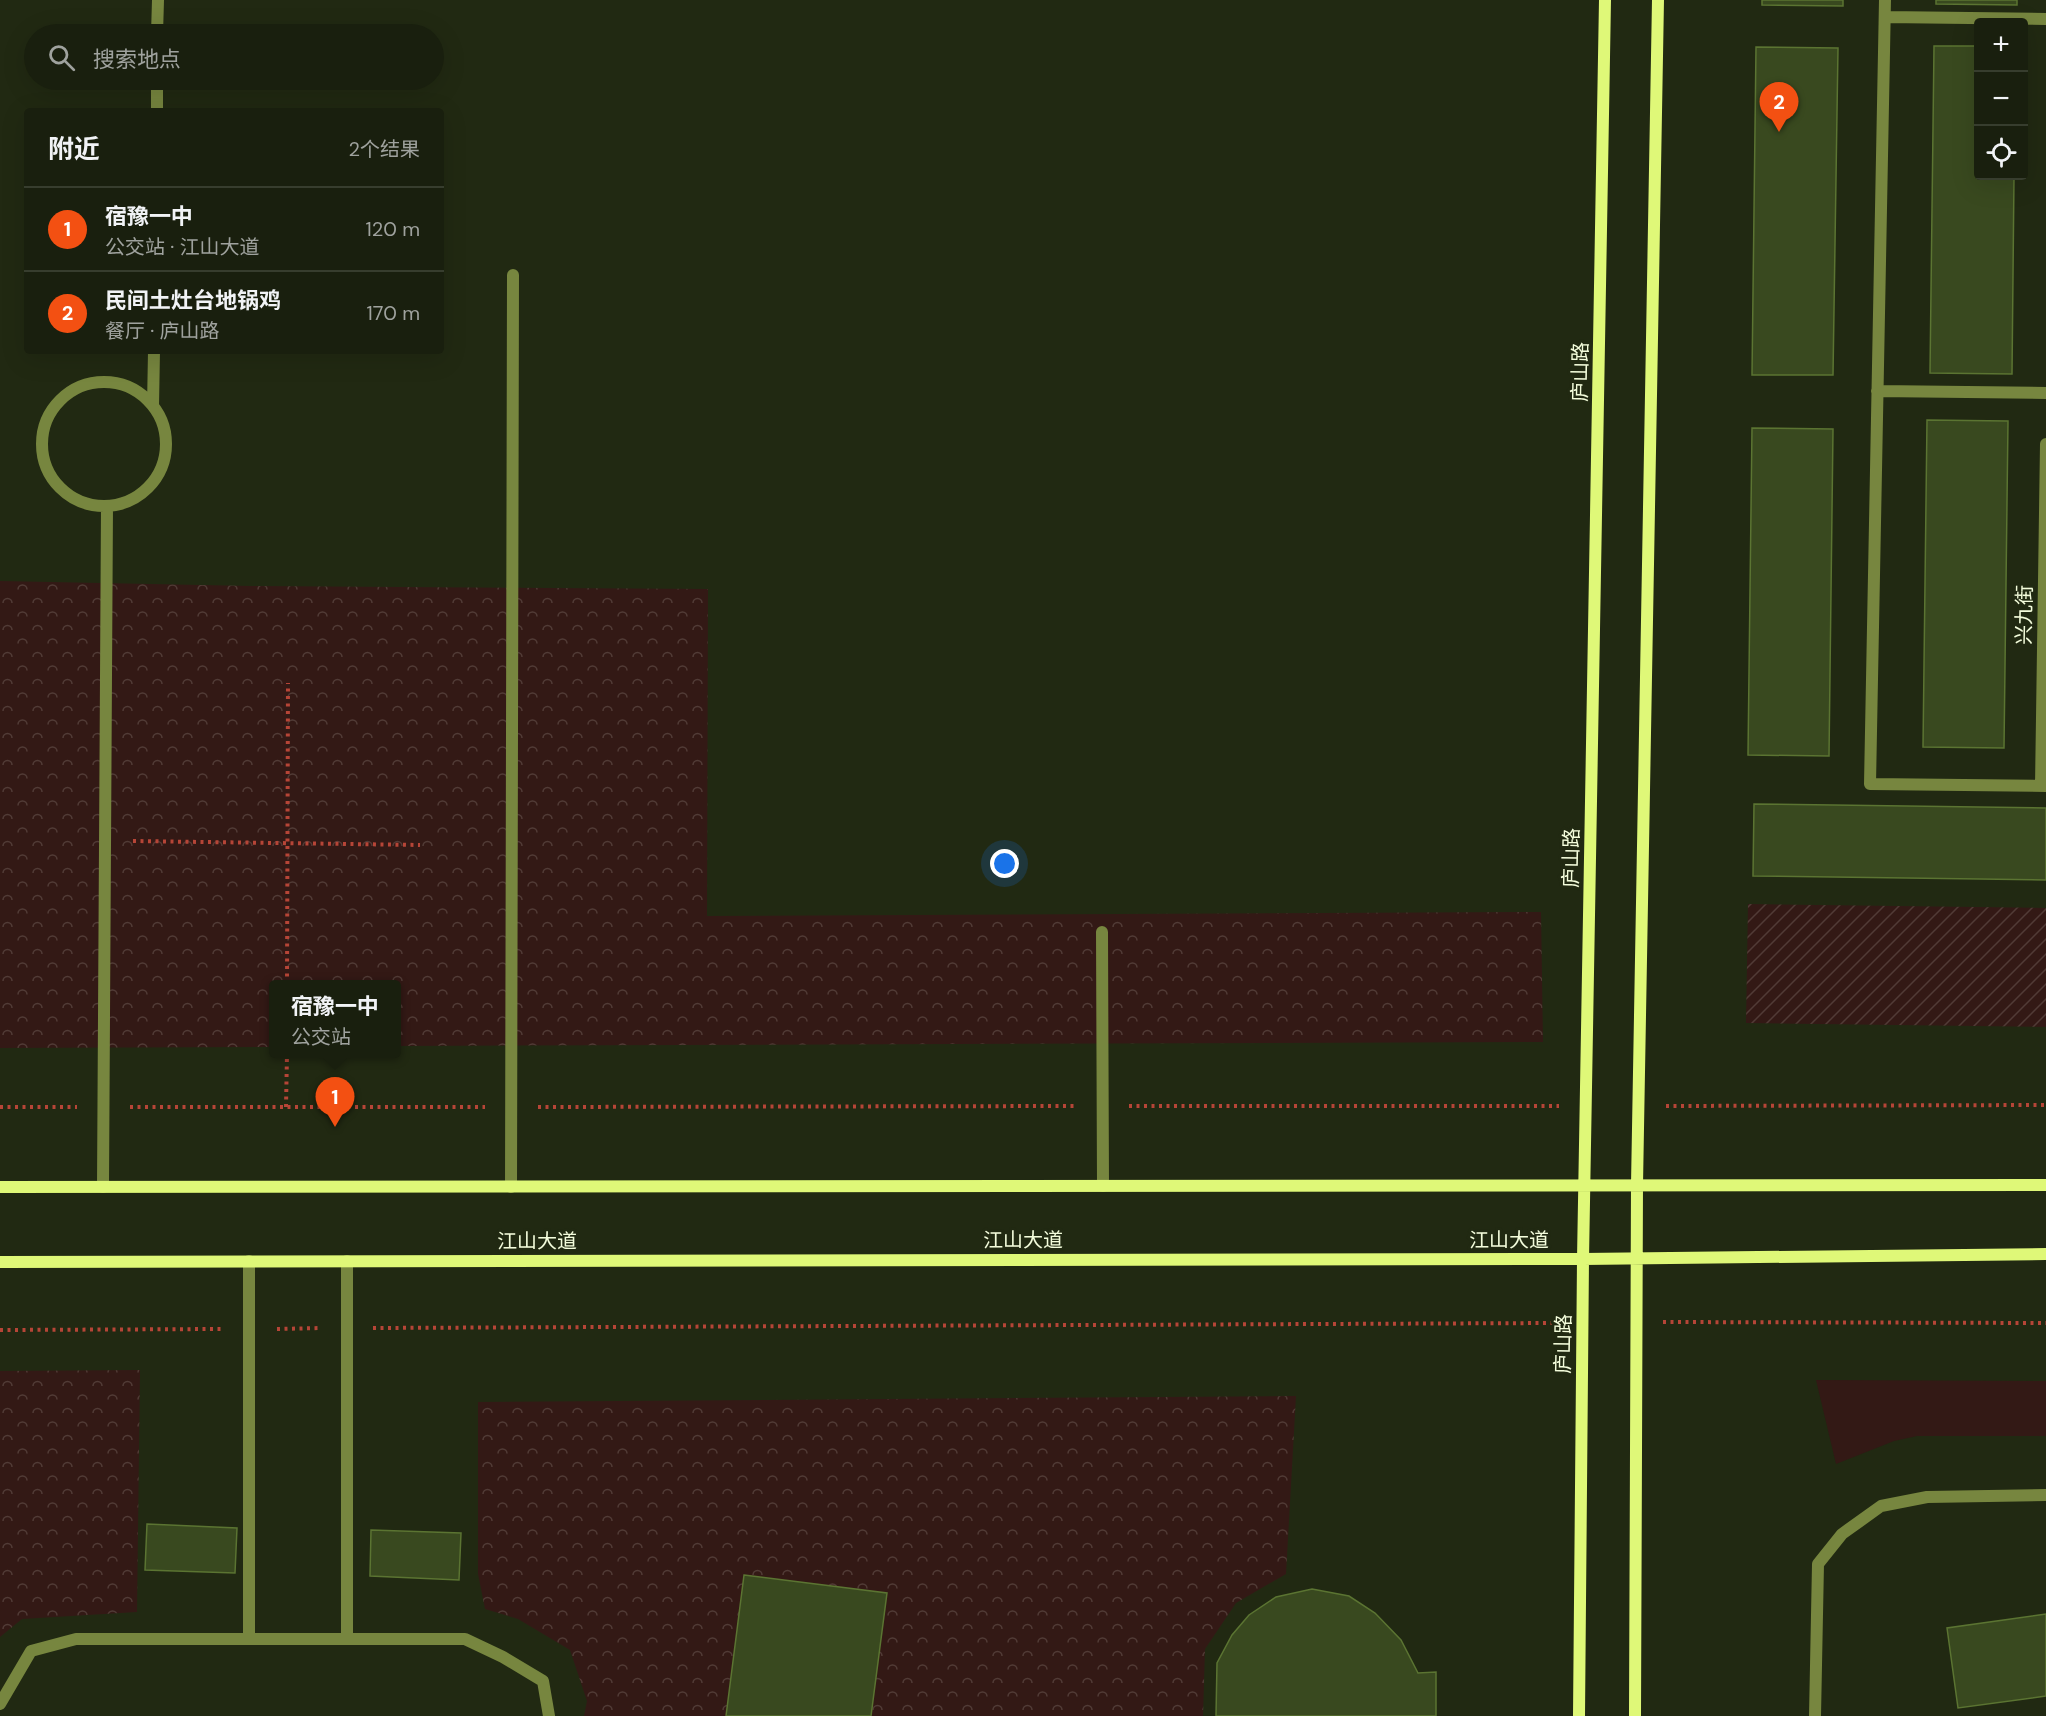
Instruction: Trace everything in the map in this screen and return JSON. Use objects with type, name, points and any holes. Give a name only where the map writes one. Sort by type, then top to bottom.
[{"type":"main road","name":"庐山路","points":[[1579,1716],[1582,1322],[1605,0]]},
{"type":"main road","points":[[1635,1716],[1636,1185],[1658,0]]},
{"type":"main road","points":[[0,1187],[2046,1185]]},
{"type":"main road","name":"江山大道","points":[[0,1262],[1583,1259],[2046,1254]]},
{"type":"lane","points":[[158,0],[158,24]]},
{"type":"lane","points":[[1885,0],[1870,784],[2043,786]]},
{"type":"lane","points":[[1885,17],[2046,19]]},
{"type":"lane","points":[[157,90],[157,108]]},
{"type":"lane","points":[[511,1187],[513,275]]},
{"type":"lane","points":[[153,406],[154,354]]},
{"type":"lane","points":[[98,382],[120,384],[140,392],[153,406],[163,422],[166,442],[164,461],[156,478],[143,493],[127,502],[107,506],[86,504],[67,494],[52,479],[44,459],[42,438],[48,417],[60,399],[78,387],[98,382]]},
{"type":"lane","points":[[1877,392],[2046,393]]},
{"type":"lane","name":"兴九街","points":[[2043,786],[2046,444]]},
{"type":"lane","points":[[103,1187],[107,506]]},
{"type":"lane","points":[[1102,932],[1104,1186]]},
{"type":"lane","points":[[249,1261],[249,1639]]},
{"type":"lane","points":[[347,1261],[347,1639]]},
{"type":"lane","points":[[1815,1716],[1818,1564],[1842,1534],[1881,1506],[1928,1497],[2046,1495]]},
{"type":"lane","points":[[0,1704],[31,1651],[76,1639],[465,1639],[543,1681],[549,1716]]},
{"type":"path","points":[[287,980],[288,682]]},
{"type":"path","points":[[105,841],[420,845]]},
{"type":"path","points":[[286,1058],[286,1107]]},
{"type":"path","points":[[0,1107],[1586,1106]]},
{"type":"path","points":[[1638,1106],[2046,1106]]},
{"type":"path","points":[[0,1330],[1582,1322]]},
{"type":"path","points":[[1636,1322],[2046,1323]]},
{"type":"green space","points":[[0,581],[251,586],[708,589],[707,916],[1541,912],[1543,1042],[401,1046],[401,980],[269,980],[269,1047],[0,1048]]},
{"type":"green space","points":[[1748,904],[2046,908],[2046,1027],[1746,1023]]},
{"type":"green space","points":[[140,1370],[137,1612],[22,1619],[0,1637],[0,1371]]},
{"type":"green space","points":[[1816,1380],[2046,1381],[2046,1436],[1917,1436],[1894,1441],[1836,1464]]},
{"type":"green space","points":[[1296,1396],[1286,1574],[1236,1603],[1205,1649],[1203,1716],[584,1716],[587,1701],[570,1650],[518,1619],[485,1609],[478,1574],[478,1402]]},
{"type":"building","points":[[1762,0],[1843,0],[1843,6],[1762,5]]},
{"type":"building","points":[[1936,0],[2017,0],[2017,5],[1936,4]]},
{"type":"building","points":[[1934,46],[1974,46],[1974,180],[2014,180],[2012,374],[1930,373]]},
{"type":"building","points":[[1756,47],[1838,48],[1833,375],[1752,375]]},
{"type":"building","points":[[1927,420],[2008,421],[2004,748],[1923,747]]},
{"type":"building","points":[[1752,428],[1833,429],[1829,756],[1748,755]]},
{"type":"building","points":[[1754,804],[2046,808],[2046,880],[1753,876]]},
{"type":"building","points":[[147,1524],[237,1528],[235,1573],[145,1570]]},
{"type":"building","points":[[371,1530],[461,1533],[459,1580],[370,1576]]},
{"type":"building","points":[[744,1575],[887,1593],[871,1716],[726,1716]]},
{"type":"building","points":[[1312,1589],[1349,1596],[1375,1613],[1401,1640],[1418,1673],[1436,1672],[1436,1716],[1216,1716],[1217,1663],[1232,1635],[1249,1615],[1276,1597]]},
{"type":"building","points":[[2046,1614],[2046,1696],[1958,1708],[1947,1628]]},
{"type":"place","name":"民间土灶台地锅鸡","points":[[1779,132]]},
{"type":"place","name":"宿豫一中","points":[[335,1127]]}]
